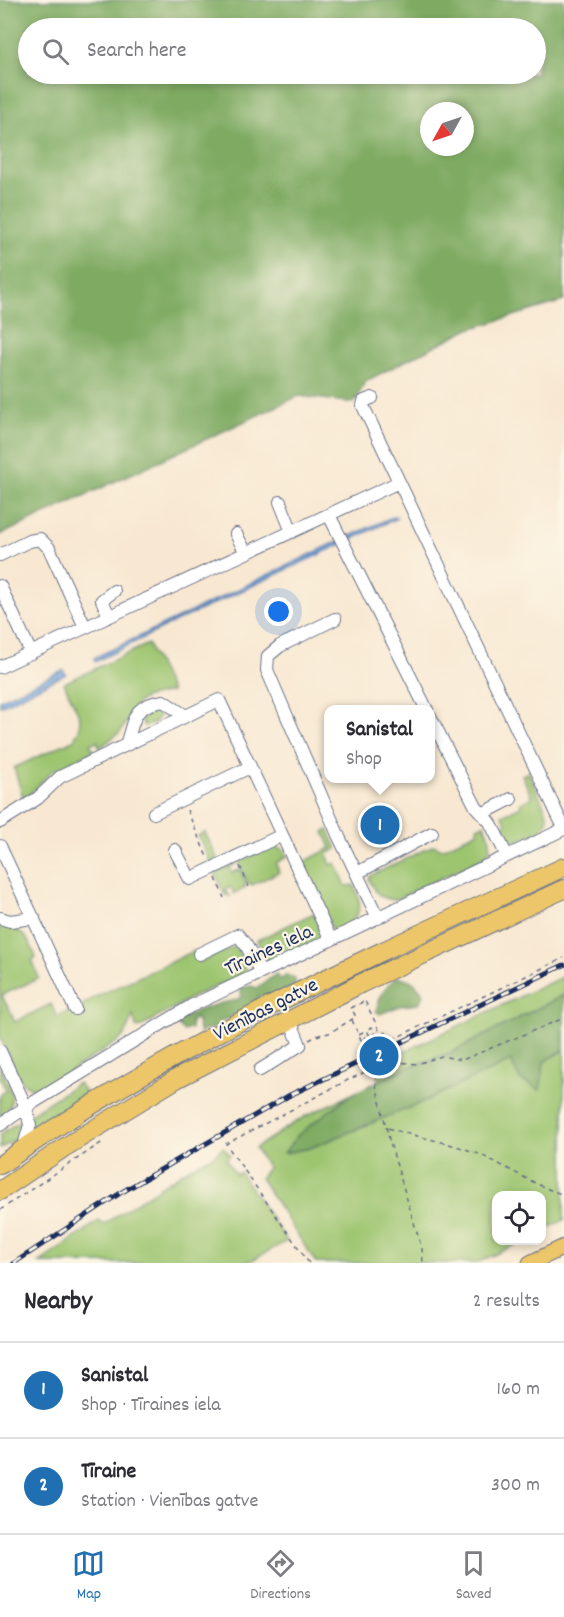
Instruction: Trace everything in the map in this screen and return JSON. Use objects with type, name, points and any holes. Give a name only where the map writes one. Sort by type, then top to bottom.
[{"type":"highway","name":"Vienības gatve","points":[[0,1165],[162,1064],[216,1035],[426,931],[564,867]]},
{"type":"highway","name":"Vienības gatve","points":[[0,1191],[132,1105],[178,1078],[360,984],[564,889]]},
{"type":"main road","points":[[530,1263],[564,1247]]},
{"type":"street","points":[[372,398],[364,401],[363,406],[564,828]]},
{"type":"street","points":[[0,667],[399,482]]},
{"type":"street","points":[[280,502],[292,531]]},
{"type":"street","points":[[329,515],[424,705]]},
{"type":"street","points":[[236,534],[246,553]]},
{"type":"street","points":[[0,555],[29,541],[40,539],[49,548],[85,627]]},
{"type":"street","points":[[0,586],[31,653]]},
{"type":"street","points":[[109,616],[102,600],[114,591]]},
{"type":"street","points":[[335,619],[280,646],[268,656],[267,670],[378,918]]},
{"type":"street","points":[[0,822],[38,798],[60,777],[219,700],[331,940]]},
{"type":"street","points":[[126,745],[137,711],[146,703],[163,701],[186,716]]},
{"type":"street","points":[[435,726],[476,807],[490,822],[507,856]]},
{"type":"street","points":[[154,813],[250,767]]},
{"type":"street","points":[[482,814],[511,799]]},
{"type":"street","name":"Tīraines iela","points":[[0,1125],[191,1006],[564,828]]},
{"type":"street","points":[[357,873],[432,833]]},
{"type":"street","points":[[175,850],[190,879],[282,836]]},
{"type":"street","points":[[0,846],[4,866],[34,918],[75,1009]]},
{"type":"street","points":[[0,918],[10,921],[34,918]]},
{"type":"street","points":[[199,954],[238,935],[261,973]]},
{"type":"street","points":[[260,1070],[300,1045],[290,1020]]},
{"type":"street","points":[[0,1051],[27,1107],[30,1125],[23,1149]]},
{"type":"path","points":[[186,811],[224,898]]},
{"type":"path","points":[[236,858],[249,887]]},
{"type":"path","points":[[367,1052],[564,958]]},
{"type":"path","points":[[307,1041],[329,1033],[352,1020],[356,1017],[351,1008],[365,1000],[381,1034]]},
{"type":"path","points":[[309,1263],[226,1144],[389,1061],[417,1064],[442,1056],[462,1060],[564,1018]]},
{"type":"path","points":[[352,1020],[374,1068],[377,1068],[375,1081],[422,1249],[423,1263]]},
{"type":"path","points":[[359,1034],[363,1032],[368,1042],[372,1041],[367,1030],[372,1027],[377,1038],[386,1032],[389,1039]]},
{"type":"path","points":[[387,1128],[451,1144],[480,1155],[543,1188],[564,1195]]},
{"type":"path","points":[[0,1210],[104,1141]]},
{"type":"green space","points":[[0,0],[564,0],[564,301],[466,330],[366,381],[354,403],[299,396],[0,535]]},
{"type":"green space","points":[[148,644],[171,692],[147,697],[138,702],[121,731],[100,748],[97,741],[90,744],[94,751],[52,771],[24,800],[14,768],[75,739],[79,732],[80,717],[64,683]]},
{"type":"green space","points":[[155,708],[159,716],[156,721],[150,725],[143,725],[142,720],[146,711]]},
{"type":"green space","points":[[528,772],[548,819],[541,831],[516,841],[506,837],[500,828],[507,824],[502,815],[521,806],[520,804],[532,797],[522,775]]},
{"type":"green space","points":[[484,824],[490,844],[486,857],[397,899],[383,897],[371,884],[370,876],[434,845],[442,849],[478,831],[477,827]]},
{"type":"green space","points":[[327,830],[337,849],[327,854],[331,865],[336,863],[346,886],[354,885],[360,904],[352,923],[335,932],[300,864],[331,848],[324,832]]},
{"type":"green space","points":[[205,832],[218,860],[211,863],[198,836]]},
{"type":"green space","points":[[276,847],[284,850],[288,856],[276,863],[279,872],[252,885],[248,883],[239,862],[267,848]]},
{"type":"green space","points":[[237,863],[230,867],[232,873],[240,869],[246,884],[245,888],[234,894],[228,887],[225,890],[230,896],[225,895],[215,873]]},
{"type":"green space","points":[[314,913],[323,938],[270,962],[266,960],[257,940]]},
{"type":"green space","points":[[0,924],[24,935],[36,958],[32,960],[39,978],[2,995],[15,1022],[51,1004],[57,1017],[194,951],[200,962],[236,946],[246,974],[196,995],[139,1028],[136,1027],[133,1015],[120,1040],[44,1088],[37,1089],[27,1086],[19,1078],[0,1037]]},
{"type":"green space","points":[[276,974],[281,980],[286,975],[295,978],[295,986],[268,998],[259,996],[252,1008],[221,1021],[218,1027],[205,1030],[200,1034],[196,1018],[191,1021],[191,1029],[183,1031],[177,1024],[198,1011],[239,999],[241,988],[251,986],[257,988]]},
{"type":"green space","points":[[564,976],[564,995],[452,1052],[406,1068],[377,1082],[379,1067],[389,1063],[388,1059]]},
{"type":"green space","points":[[397,977],[413,982],[424,995],[419,1004],[400,1006],[380,1014],[376,1011],[381,996]]},
{"type":"green space","points":[[564,995],[564,1050],[544,1062],[540,1090],[520,1080],[511,1061],[416,1105],[310,1148],[284,1153],[298,1135],[350,1095],[406,1068],[452,1052]]},
{"type":"green space","points":[[564,1050],[564,1220],[546,1229],[546,1191],[492,1191],[492,1245],[515,1245],[477,1263],[316,1263],[260,1178],[268,1168],[255,1148],[304,1117],[350,1095],[298,1135],[285,1153],[310,1148],[416,1105],[511,1061],[544,1062]]},
{"type":"green space","points":[[0,1066],[12,1099],[0,1118],[0,1095],[6,1090],[0,1078]]},
{"type":"green space","points":[[78,1083],[86,1093],[0,1149],[0,1134]]},
{"type":"green space","points":[[223,1147],[230,1155],[226,1160],[236,1175],[240,1172],[287,1241],[247,1263],[39,1263],[99,1221],[104,1224],[189,1168],[213,1156]]},
{"type":"water","points":[[395,516],[397,518],[95,662],[94,658]]},
{"type":"water","points":[[63,670],[66,674],[0,706],[0,700]]},
{"type":"railway","points":[[14,1263],[122,1192],[290,1095],[564,965]]},
{"type":"place","name":"Sanistal","points":[[380,825]]},
{"type":"place","name":"Tīraine","points":[[379,1056]]}]
